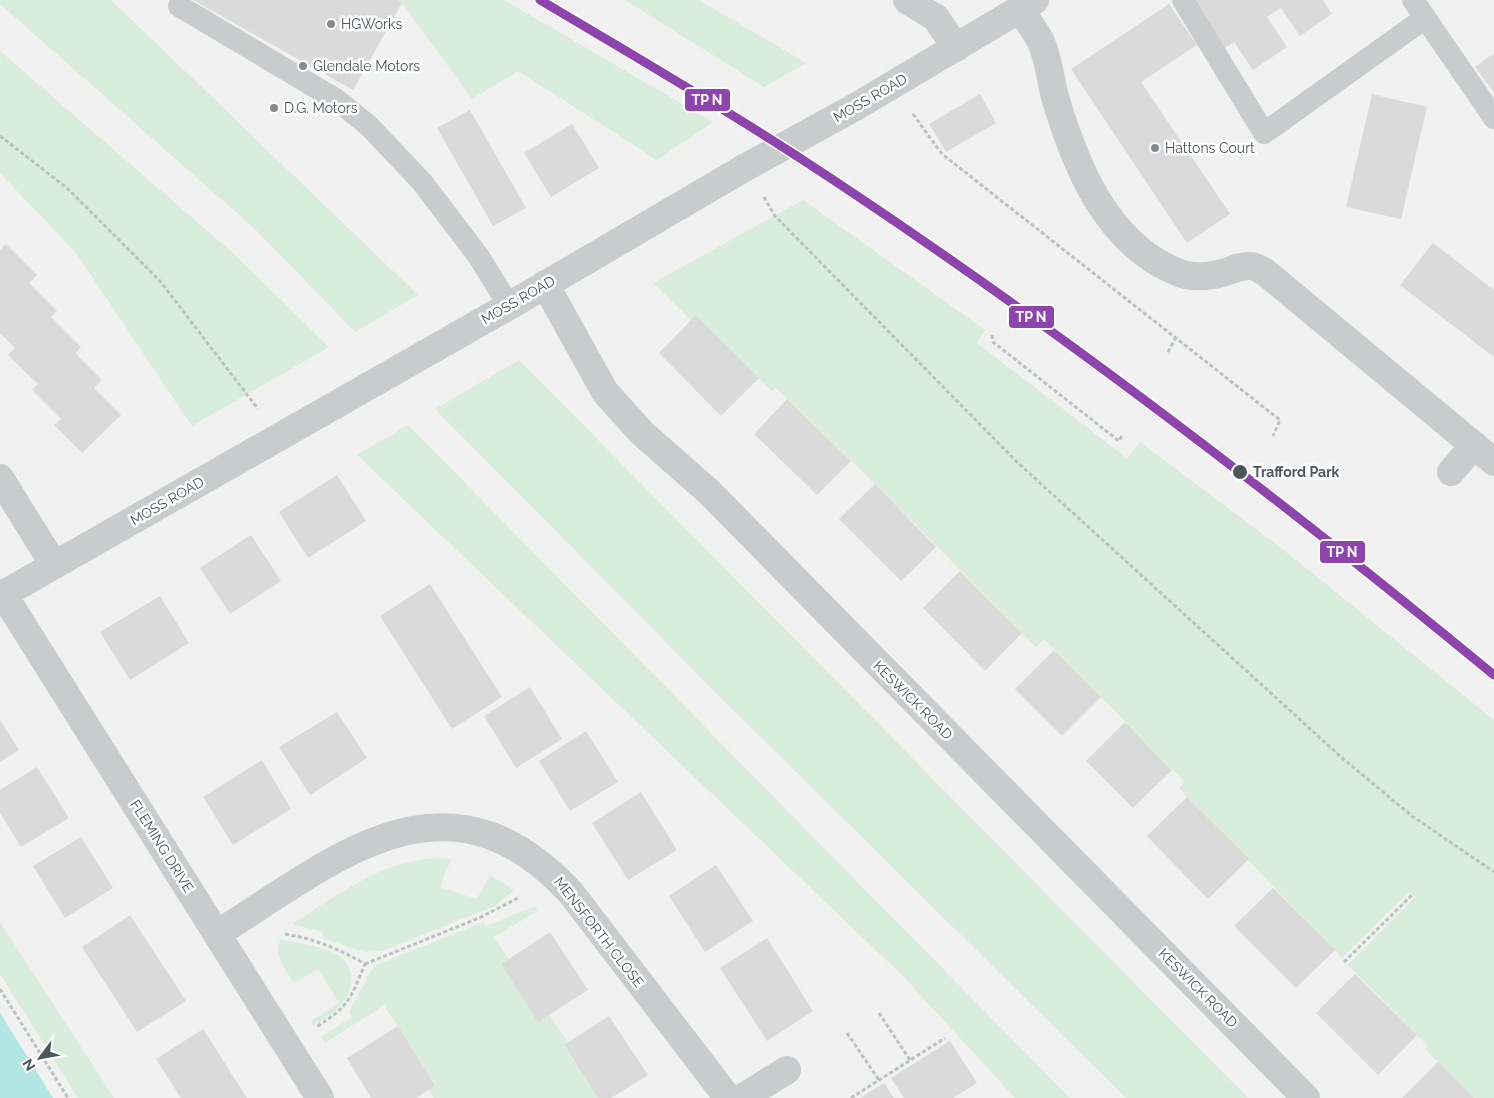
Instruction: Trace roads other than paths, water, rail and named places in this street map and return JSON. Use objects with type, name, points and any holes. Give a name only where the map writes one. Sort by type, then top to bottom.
[{"type":"street","points":[[907,0],[936,18],[956,48]]},
{"type":"street","points":[[1027,5],[1046,57],[1054,94],[1079,167],[1095,197],[1112,222],[1134,245],[1155,261],[1179,273],[1203,276],[1238,267],[1252,266],[1265,272],[1494,462]]},
{"type":"street","name":"MOSS ROAD","points":[[2,595],[509,306],[746,167],[956,48],[1027,5]]},
{"type":"street","name":"KESWICK ROAD","points":[[546,284],[594,374],[605,392],[626,417],[709,492],[1306,1098]]},
{"type":"street","points":[[1451,472],[1474,445]]},
{"type":"street","points":[[0,478],[54,565]]},
{"type":"street","name":"FLEMING DRIVE","points":[[2,595],[320,1098]]},
{"type":"street","name":"MENSFORTH CLOSE","points":[[217,934],[341,855],[370,842],[401,831],[431,827],[462,827],[493,837],[524,852],[551,871],[571,893],[728,1098]]},
{"type":"street","points":[[742,1098],[787,1070]]},
{"type":"lane","points":[[1182,0],[1264,133],[1419,9],[1494,118]]},
{"type":"lane","points":[[178,6],[337,100],[369,126],[422,182],[480,257],[509,306]]},
{"type":"water","points":[[0,1013],[53,1098],[0,1098]]},
{"type":"place","name":"HGWorks","points":[[331,24]]},
{"type":"place","name":"Glendale Motors","points":[[303,66]]},
{"type":"place","name":"D.G. Motors","points":[[274,108]]},
{"type":"place","name":"Hattons Court","points":[[1155,148]]},
{"type":"place","name":"Trafford Park","points":[[1240,472]]}]
